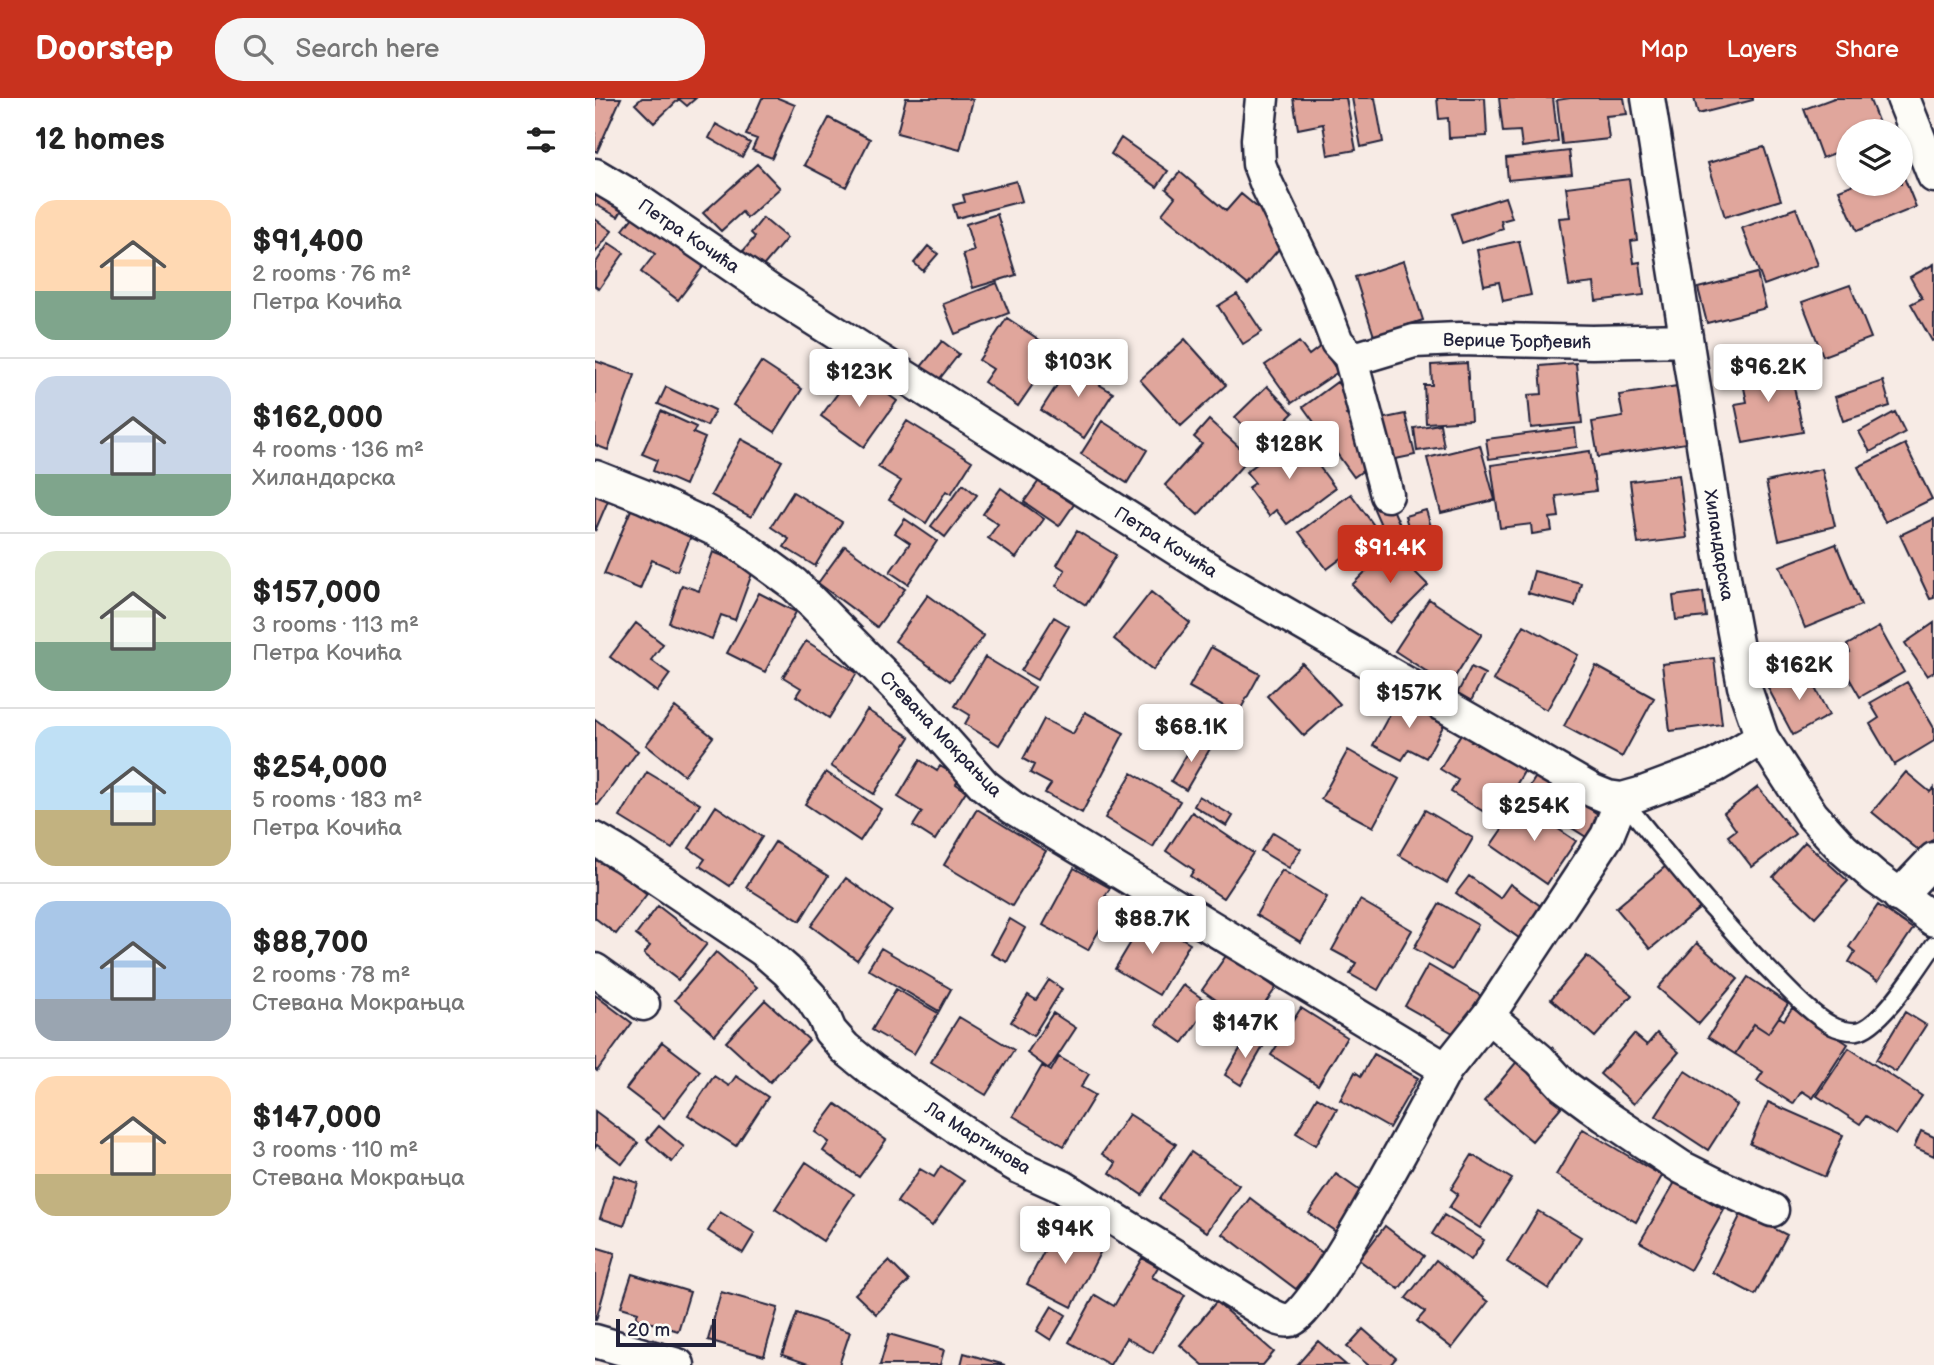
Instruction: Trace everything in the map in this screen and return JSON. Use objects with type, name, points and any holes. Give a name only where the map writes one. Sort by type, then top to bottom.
[{"type":"street","points":[[1262,98],[1258,139],[1259,164],[1316,287],[1337,342],[1350,356],[1387,495]]},
{"type":"street","name":"Хиландарска","points":[[1649,98],[1726,589],[1744,686],[1762,738],[1812,815],[1843,849],[1899,896],[1934,920]]},
{"type":"street","points":[[1903,98],[1934,176]]},
{"type":"street","name":"Петра Кочића","points":[[595,175],[770,291],[1218,575],[1593,791],[1622,799]]},
{"type":"street","name":"Верице Ђорђевић","points":[[1350,356],[1361,357],[1415,341],[1686,340]]},
{"type":"street","name":"Стевана Мокрањца","points":[[595,477],[716,530],[794,584],[906,697],[984,785],[1012,807],[1445,1069]]},
{"type":"street","points":[[1445,1069],[1488,1016],[1607,836],[1622,799],[1715,766],[1762,738]]},
{"type":"street","name":"Ла Мартинова","points":[[595,839],[763,950],[811,997],[830,1031],[845,1048],[872,1070],[990,1150],[1063,1187],[1280,1319],[1290,1320],[1296,1316],[1322,1284],[1351,1239],[1445,1069]]},
{"type":"street","points":[[1899,896],[1934,859]]},
{"type":"street","points":[[595,970],[643,1004]]},
{"type":"street","points":[[1488,1016],[1540,1060],[1563,1085],[1605,1116],[1681,1167],[1772,1209]]},
{"type":"street","points":[[595,1341],[678,1365]]},
{"type":"lane","points":[[1622,799],[1736,937],[1807,1008],[1833,1027],[1856,1031],[1876,1020],[1934,945]]},
{"type":"building","points":[[595,98],[621,98],[597,152],[595,151]]},
{"type":"building","points":[[642,98],[696,98],[687,106],[679,99],[654,123],[635,104]]},
{"type":"building","points":[[762,98],[778,98],[795,105],[772,158],[752,150],[757,139],[746,135]]},
{"type":"building","points":[[906,98],[973,100],[960,150],[897,133]]},
{"type":"building","points":[[1293,98],[1346,98],[1356,150],[1328,155],[1323,124],[1298,129]]},
{"type":"building","points":[[1352,98],[1375,98],[1383,142],[1361,147]]},
{"type":"building","points":[[1437,98],[1485,98],[1487,136],[1449,138],[1448,118],[1439,119]]},
{"type":"building","points":[[1499,98],[1553,98],[1558,142],[1522,147],[1520,131],[1503,132]]},
{"type":"building","points":[[1624,98],[1627,114],[1606,116],[1609,139],[1562,144],[1557,100]]},
{"type":"building","points":[[1694,98],[1753,98],[1753,100],[1698,114]]},
{"type":"building","points":[[1834,98],[1869,98],[1877,119],[1836,119],[1836,153],[1822,158],[1804,109]]},
{"type":"building","points":[[829,118],[870,139],[846,187],[804,165]]},
{"type":"building","points":[[716,124],[750,143],[742,157],[709,138]]},
{"type":"building","points":[[1121,138],[1168,171],[1157,187],[1111,154]]},
{"type":"building","points":[[1764,147],[1781,200],[1725,217],[1708,163]]},
{"type":"building","points":[[1569,151],[1572,174],[1508,180],[1506,158]]},
{"type":"building","points":[[757,164],[780,188],[747,218],[742,212],[721,231],[703,213]]},
{"type":"building","points":[[1180,172],[1226,211],[1241,194],[1291,235],[1248,285],[1162,214],[1175,197],[1166,189]]},
{"type":"building","points":[[1629,179],[1637,240],[1631,241],[1634,263],[1640,262],[1644,295],[1596,301],[1594,283],[1569,286],[1559,218],[1570,217],[1566,187]]},
{"type":"building","points":[[1016,181],[1022,201],[957,218],[953,205],[965,202],[963,195]]},
{"type":"building","points":[[595,188],[625,205],[618,217],[595,204]]},
{"type":"building","points":[[1842,196],[1912,196],[1916,207],[1857,231]]},
{"type":"building","points":[[1505,197],[1512,218],[1501,221],[1503,229],[1462,243],[1452,214]]},
{"type":"building","points":[[1796,208],[1818,265],[1764,285],[1742,228]]},
{"type":"building","points":[[637,212],[706,263],[678,300],[641,272],[655,254],[623,230]]},
{"type":"building","points":[[997,214],[1016,275],[973,288],[963,254],[974,251],[966,224]]},
{"type":"building","points":[[763,218],[787,238],[758,272],[739,256],[755,237],[751,233]]},
{"type":"building","points":[[595,219],[612,231],[595,253]]},
{"type":"building","points":[[1519,241],[1531,295],[1503,301],[1499,282],[1484,285],[1477,250]]},
{"type":"building","points":[[609,243],[624,253],[599,289],[595,286],[595,264]]},
{"type":"building","points":[[928,246],[938,254],[923,271],[914,263]]},
{"type":"building","points":[[1404,261],[1423,320],[1374,336],[1355,277]]},
{"type":"building","points":[[1934,264],[1932,341],[1911,304],[1922,298],[1910,277]]},
{"type":"building","points":[[1757,273],[1766,308],[1707,323],[1698,288]]},
{"type":"building","points":[[997,283],[1009,313],[955,334],[943,304]]},
{"type":"building","points":[[1850,285],[1871,338],[1823,356],[1802,302]]},
{"type":"building","points":[[1237,294],[1262,332],[1243,344],[1218,306]]},
{"type":"building","points":[[1007,318],[1056,351],[1018,406],[984,382],[993,369],[979,360]]},
{"type":"building","points":[[1185,339],[1226,385],[1181,426],[1140,380]]},
{"type":"building","points":[[942,341],[959,354],[937,382],[920,368]]},
{"type":"building","points":[[1299,342],[1309,355],[1321,346],[1338,372],[1292,403],[1265,365]]},
{"type":"building","points":[[1073,360],[1104,379],[1100,385],[1113,393],[1084,438],[1041,410]]},
{"type":"building","points":[[595,361],[635,375],[608,450],[595,445]]},
{"type":"building","points":[[761,362],[802,389],[775,432],[733,405]]},
{"type":"building","points":[[1467,363],[1471,420],[1426,423],[1424,385],[1432,385],[1431,365]]},
{"type":"building","points":[[1576,363],[1582,423],[1531,428],[1528,395],[1542,394],[1540,366]]},
{"type":"building","points":[[1772,364],[1773,370],[1790,366],[1803,432],[1743,443],[1735,404],[1747,402],[1743,383],[1738,384],[1735,371]]},
{"type":"building","points":[[855,370],[897,401],[864,447],[821,416]]},
{"type":"building","points":[[1883,381],[1890,406],[1843,421],[1835,397]]},
{"type":"building","points":[[1337,382],[1356,407],[1346,414],[1362,436],[1375,462],[1354,477],[1303,407]]},
{"type":"building","points":[[1684,385],[1691,428],[1684,429],[1686,443],[1598,457],[1592,422],[1623,417],[1619,395]]},
{"type":"building","points":[[1267,386],[1293,413],[1261,444],[1235,417]]},
{"type":"building","points":[[666,387],[715,410],[707,426],[658,404]]},
{"type":"building","points":[[661,411],[696,427],[693,433],[705,438],[685,485],[653,471],[657,460],[642,454]]},
{"type":"building","points":[[1895,412],[1905,432],[1870,452],[1859,432]]},
{"type":"building","points":[[1405,414],[1415,455],[1386,461],[1376,420]]},
{"type":"building","points":[[1209,420],[1250,457],[1198,515],[1165,485],[1202,444],[1194,437]]},
{"type":"building","points":[[907,421],[972,461],[951,494],[946,491],[926,523],[889,500],[901,481],[878,467]]},
{"type":"building","points":[[1102,421],[1147,450],[1127,483],[1081,454]]},
{"type":"building","points":[[1440,424],[1444,447],[1417,451],[1414,428]]},
{"type":"building","points":[[1575,428],[1577,447],[1489,459],[1486,439]]},
{"type":"building","points":[[1296,435],[1335,488],[1287,524],[1276,510],[1269,516],[1248,488],[1255,483],[1246,472]]},
{"type":"building","points":[[741,439],[782,461],[751,517],[711,495]]},
{"type":"building","points":[[1905,444],[1932,499],[1885,522],[1858,467]]},
{"type":"building","points":[[1480,445],[1495,500],[1441,513],[1427,458]]},
{"type":"building","points":[[1590,451],[1596,491],[1556,496],[1559,517],[1550,518],[1552,531],[1532,534],[1531,524],[1500,528],[1491,465]]},
{"type":"building","points":[[1822,469],[1835,526],[1779,540],[1766,482]]},
{"type":"building","points":[[1043,475],[1075,503],[1059,526],[1024,502]]},
{"type":"building","points":[[1679,475],[1687,538],[1638,544],[1630,481]]},
{"type":"building","points":[[963,484],[977,495],[945,537],[931,526]]},
{"type":"building","points":[[1001,488],[1044,519],[1016,558],[988,538],[998,524],[983,514]]},
{"type":"building","points":[[595,489],[610,496],[595,531]]},
{"type":"building","points":[[793,492],[842,522],[815,566],[784,547],[789,539],[771,527]]},
{"type":"building","points":[[1351,494],[1378,531],[1327,569],[1299,532]]},
{"type":"building","points":[[1389,500],[1404,534],[1388,541],[1373,507]]},
{"type":"building","points":[[633,505],[693,531],[677,571],[652,560],[640,589],[604,574]]},
{"type":"building","points":[[1426,510],[1438,550],[1417,556],[1405,516]]},
{"type":"building","points":[[905,519],[937,541],[908,584],[890,572],[910,543],[895,533]]},
{"type":"building","points":[[1934,519],[1934,598],[1930,599],[1900,535]]},
{"type":"building","points":[[1077,531],[1116,555],[1086,605],[1056,586],[1065,570],[1057,565]]},
{"type":"building","points":[[1836,544],[1861,605],[1805,628],[1780,566]]},
{"type":"building","points":[[845,546],[905,589],[877,627],[818,583]]},
{"type":"building","points":[[1390,547],[1428,585],[1390,623],[1352,585]]},
{"type":"building","points":[[713,552],[754,568],[735,620],[721,615],[712,639],[669,623],[682,585],[699,591]]},
{"type":"building","points":[[1534,571],[1581,583],[1575,606],[1528,593]]},
{"type":"building","points":[[1151,592],[1190,623],[1153,670],[1114,639]]},
{"type":"building","points":[[1703,592],[1706,617],[1676,620],[1673,596]]},
{"type":"building","points":[[759,593],[796,612],[765,672],[727,653]]},
{"type":"building","points":[[928,595],[984,636],[950,681],[895,641]]},
{"type":"building","points":[[1429,599],[1482,634],[1449,686],[1395,651]]},
{"type":"building","points":[[1054,617],[1069,626],[1037,680],[1021,671]]},
{"type":"building","points":[[636,623],[663,644],[651,660],[670,674],[657,692],[610,657]]},
{"type":"building","points":[[1934,623],[1934,672],[1927,676],[1905,643]]},
{"type":"building","points":[[1524,625],[1578,655],[1547,710],[1493,680]]},
{"type":"building","points":[[1879,627],[1904,672],[1860,697],[1849,678],[1843,681],[1832,662],[1850,652],[1847,645]]},
{"type":"building","points":[[806,641],[857,673],[829,718],[796,696],[801,688],[783,677]]},
{"type":"building","points":[[1211,647],[1260,674],[1238,714],[1189,687]]},
{"type":"building","points":[[985,657],[1035,687],[999,745],[965,724],[970,715],[955,706]]},
{"type":"building","points":[[1714,658],[1722,724],[1670,731],[1662,664]]},
{"type":"building","points":[[1302,663],[1340,704],[1304,736],[1267,696]]},
{"type":"building","points":[[1596,666],[1654,698],[1622,757],[1564,726]]},
{"type":"building","points":[[1471,667],[1485,674],[1471,701],[1457,694]]},
{"type":"building","points":[[1805,669],[1829,715],[1793,735],[1768,688]]},
{"type":"building","points":[[1907,682],[1934,728],[1934,741],[1894,765],[1870,724],[1879,718],[1870,703]]},
{"type":"building","points":[[1400,695],[1446,721],[1426,758],[1409,749],[1402,760],[1373,745]]},
{"type":"building","points":[[675,707],[713,737],[684,775],[646,745]]},
{"type":"building","points":[[867,710],[910,737],[874,794],[831,766]]},
{"type":"building","points":[[1085,712],[1124,733],[1082,813],[1045,793],[1051,784],[1030,773],[1034,765],[1023,759],[1044,719],[1073,734]]},
{"type":"building","points":[[595,719],[638,751],[598,805],[595,803]]},
{"type":"building","points":[[1462,732],[1525,770],[1496,819],[1451,792],[1458,780],[1440,769]]},
{"type":"building","points":[[1196,739],[1211,747],[1186,790],[1171,781]]},
{"type":"building","points":[[1348,750],[1399,779],[1373,827],[1321,799]]},
{"type":"building","points":[[920,760],[937,771],[940,766],[960,778],[956,784],[966,791],[935,840],[913,826],[922,812],[898,797]]},
{"type":"building","points":[[647,772],[700,804],[672,849],[620,817]]},
{"type":"building","points":[[826,772],[881,809],[860,841],[805,804]]},
{"type":"building","points":[[1906,772],[1930,792],[1934,788],[1934,838],[1922,853],[1872,812]]},
{"type":"building","points":[[1132,773],[1180,801],[1153,847],[1105,818]]},
{"type":"building","points":[[1537,775],[1604,818],[1591,840],[1523,797]]},
{"type":"building","points":[[1758,787],[1795,834],[1752,867],[1728,836],[1736,830],[1724,813]]},
{"type":"building","points":[[1199,796],[1233,816],[1227,826],[1194,806]]},
{"type":"building","points":[[1520,803],[1576,841],[1547,884],[1491,845]]},
{"type":"building","points":[[716,806],[762,837],[730,886],[700,866],[705,859],[689,848]]},
{"type":"building","points":[[977,809],[1046,851],[1012,906],[944,865]]},
{"type":"building","points":[[1425,810],[1473,838],[1447,883],[1399,855]]},
{"type":"building","points":[[1192,812],[1253,853],[1223,898],[1190,876],[1194,870],[1166,851]]},
{"type":"building","points":[[1273,832],[1301,849],[1289,868],[1261,851]]},
{"type":"building","points":[[775,842],[828,876],[800,921],[746,887]]},
{"type":"building","points":[[1805,842],[1848,881],[1815,917],[1773,877]]},
{"type":"building","points":[[599,857],[647,894],[616,934],[595,918],[595,862]]},
{"type":"building","points":[[1666,866],[1700,908],[1650,949],[1616,908]]},
{"type":"building","points":[[1074,868],[1110,888],[1105,896],[1116,901],[1088,950],[1043,925]]},
{"type":"building","points":[[1282,870],[1327,897],[1301,942],[1256,915]]},
{"type":"building","points":[[1469,876],[1500,898],[1510,884],[1542,907],[1519,938],[1456,893]]},
{"type":"building","points":[[846,878],[892,911],[857,960],[811,926]]},
{"type":"building","points":[[1360,900],[1412,930],[1378,990],[1350,974],[1356,963],[1332,950]]},
{"type":"building","points":[[1440,903],[1478,925],[1452,970],[1414,948]]},
{"type":"building","points":[[1878,905],[1913,929],[1878,981],[1849,962],[1855,952],[1849,947]]},
{"type":"building","points":[[658,906],[707,944],[678,980],[644,954],[650,946],[636,935]]},
{"type":"building","points":[[1146,917],[1190,943],[1159,995],[1115,969]]},
{"type":"building","points":[[1010,919],[1025,928],[1007,962],[991,954]]},
{"type":"building","points":[[1697,943],[1738,979],[1699,1024],[1658,988]]},
{"type":"building","points":[[881,948],[951,989],[939,1011],[868,969]]},
{"type":"building","points":[[716,952],[757,987],[715,1035],[675,1000]]},
{"type":"building","points":[[1228,953],[1276,988],[1250,1024],[1202,990]]},
{"type":"building","points":[[1587,956],[1632,995],[1595,1037],[1551,999]]},
{"type":"building","points":[[1428,965],[1483,997],[1460,1037],[1405,1006]]},
{"type":"building","points":[[1748,977],[1788,1004],[1768,1033],[1754,1024],[1735,1054],[1708,1037]]},
{"type":"building","points":[[1049,980],[1062,989],[1033,1036],[1011,1022],[1028,995],[1036,1000]]},
{"type":"building","points":[[1183,985],[1210,1004],[1183,1043],[1156,1024]]},
{"type":"building","points":[[896,989],[938,1013],[914,1054],[872,1030]]},
{"type":"building","points":[[595,995],[632,1023],[597,1071],[595,1069]]},
{"type":"building","points":[[765,1000],[809,1040],[770,1082],[726,1042]]},
{"type":"building","points":[[1301,1008],[1347,1037],[1318,1085],[1271,1055]]},
{"type":"building","points":[[1792,1008],[1848,1044],[1813,1098],[1802,1091],[1793,1104],[1757,1081],[1763,1072],[1735,1054],[1754,1024],[1768,1033],[1779,1017],[1784,1020]]},
{"type":"building","points":[[1905,1012],[1926,1025],[1896,1072],[1876,1060]]},
{"type":"building","points":[[1053,1013],[1076,1028],[1049,1069],[1027,1053]]},
{"type":"building","points":[[959,1017],[1014,1050],[986,1095],[931,1062]]},
{"type":"building","points":[[1657,1033],[1679,1052],[1634,1104],[1600,1074],[1634,1034],[1647,1045]]},
{"type":"building","points":[[1248,1035],[1264,1045],[1241,1085],[1225,1075]]},
{"type":"building","points":[[662,1042],[700,1071],[664,1118],[626,1089]]},
{"type":"building","points":[[1849,1048],[1922,1096],[1896,1135],[1866,1116],[1860,1124],[1817,1096]]},
{"type":"building","points":[[1374,1054],[1418,1078],[1389,1128],[1340,1100],[1355,1072],[1361,1076]]},
{"type":"building","points":[[1059,1057],[1089,1074],[1081,1087],[1095,1095],[1064,1146],[1013,1116],[1042,1066],[1051,1071]]},
{"type":"building","points":[[1519,1059],[1567,1100],[1532,1141],[1484,1101]]},
{"type":"building","points":[[1685,1071],[1737,1105],[1708,1150],[1656,1116]]},
{"type":"building","points":[[714,1076],[729,1086],[736,1076],[768,1097],[736,1146],[688,1115]]},
{"type":"building","points":[[1317,1097],[1337,1109],[1316,1145],[1296,1133]]},
{"type":"building","points":[[1768,1102],[1843,1135],[1825,1177],[1750,1144]]},
{"type":"building","points":[[836,1104],[886,1140],[859,1177],[823,1151],[829,1142],[815,1132]]},
{"type":"building","points":[[595,1111],[638,1143],[622,1164],[597,1145],[595,1148]]},
{"type":"building","points":[[1129,1114],[1176,1144],[1142,1195],[1110,1173],[1116,1163],[1102,1154]]},
{"type":"building","points":[[659,1126],[684,1147],[672,1162],[647,1140]]},
{"type":"building","points":[[1583,1129],[1662,1176],[1636,1222],[1556,1175]]},
{"type":"building","points":[[1921,1131],[1934,1137],[1934,1156],[1914,1147]]},
{"type":"building","points":[[1191,1152],[1239,1185],[1207,1232],[1159,1199]]},
{"type":"building","points":[[1472,1155],[1512,1179],[1480,1228],[1449,1208],[1458,1194],[1451,1189]]},
{"type":"building","points":[[806,1162],[854,1194],[823,1241],[775,1209]]},
{"type":"building","points":[[941,1166],[964,1181],[932,1226],[897,1202],[920,1169],[934,1177]]},
{"type":"building","points":[[1336,1174],[1366,1195],[1339,1234],[1309,1213]]},
{"type":"building","points":[[614,1175],[638,1183],[624,1226],[600,1218]]},
{"type":"building","points":[[1675,1182],[1724,1210],[1690,1270],[1640,1242]]},
{"type":"building","points":[[1250,1198],[1324,1254],[1296,1289],[1223,1234]]},
{"type":"building","points":[[1538,1211],[1581,1237],[1549,1289],[1507,1262]]},
{"type":"building","points":[[720,1212],[755,1233],[743,1253],[708,1231]]},
{"type":"building","points":[[1742,1212],[1787,1235],[1755,1295],[1712,1272]]},
{"type":"building","points":[[1444,1215],[1484,1240],[1471,1260],[1432,1234]]},
{"type":"building","points":[[1058,1224],[1103,1247],[1072,1307],[1027,1284]]},
{"type":"building","points":[[1385,1226],[1424,1256],[1399,1289],[1359,1260]]},
{"type":"building","points":[[595,1247],[615,1253],[596,1320],[595,1320]]},
{"type":"building","points":[[1142,1258],[1158,1267],[1152,1277],[1185,1295],[1153,1353],[1126,1338],[1110,1365],[1069,1342],[1095,1295],[1114,1306]]},
{"type":"building","points":[[1436,1260],[1488,1302],[1452,1348],[1417,1321],[1425,1312],[1406,1298]]},
{"type":"building","points":[[889,1261],[909,1281],[876,1314],[855,1294]]},
{"type":"building","points":[[632,1274],[690,1292],[678,1331],[636,1318],[638,1312],[621,1307]]},
{"type":"building","points":[[721,1292],[778,1308],[764,1356],[708,1340]]},
{"type":"building","points":[[1216,1302],[1274,1352],[1263,1365],[1203,1365],[1180,1345]]},
{"type":"building","points":[[1052,1306],[1066,1315],[1051,1340],[1037,1331]]},
{"type":"building","points":[[797,1313],[850,1332],[839,1365],[811,1365],[782,1355]]},
{"type":"building","points":[[1363,1329],[1396,1358],[1390,1365],[1368,1365],[1347,1347]]},
{"type":"building","points":[[889,1334],[944,1350],[940,1365],[880,1365]]},
{"type":"building","points":[[1318,1341],[1346,1365],[1297,1365]]},
{"type":"building","points":[[964,1353],[1005,1365],[961,1365]]}]
